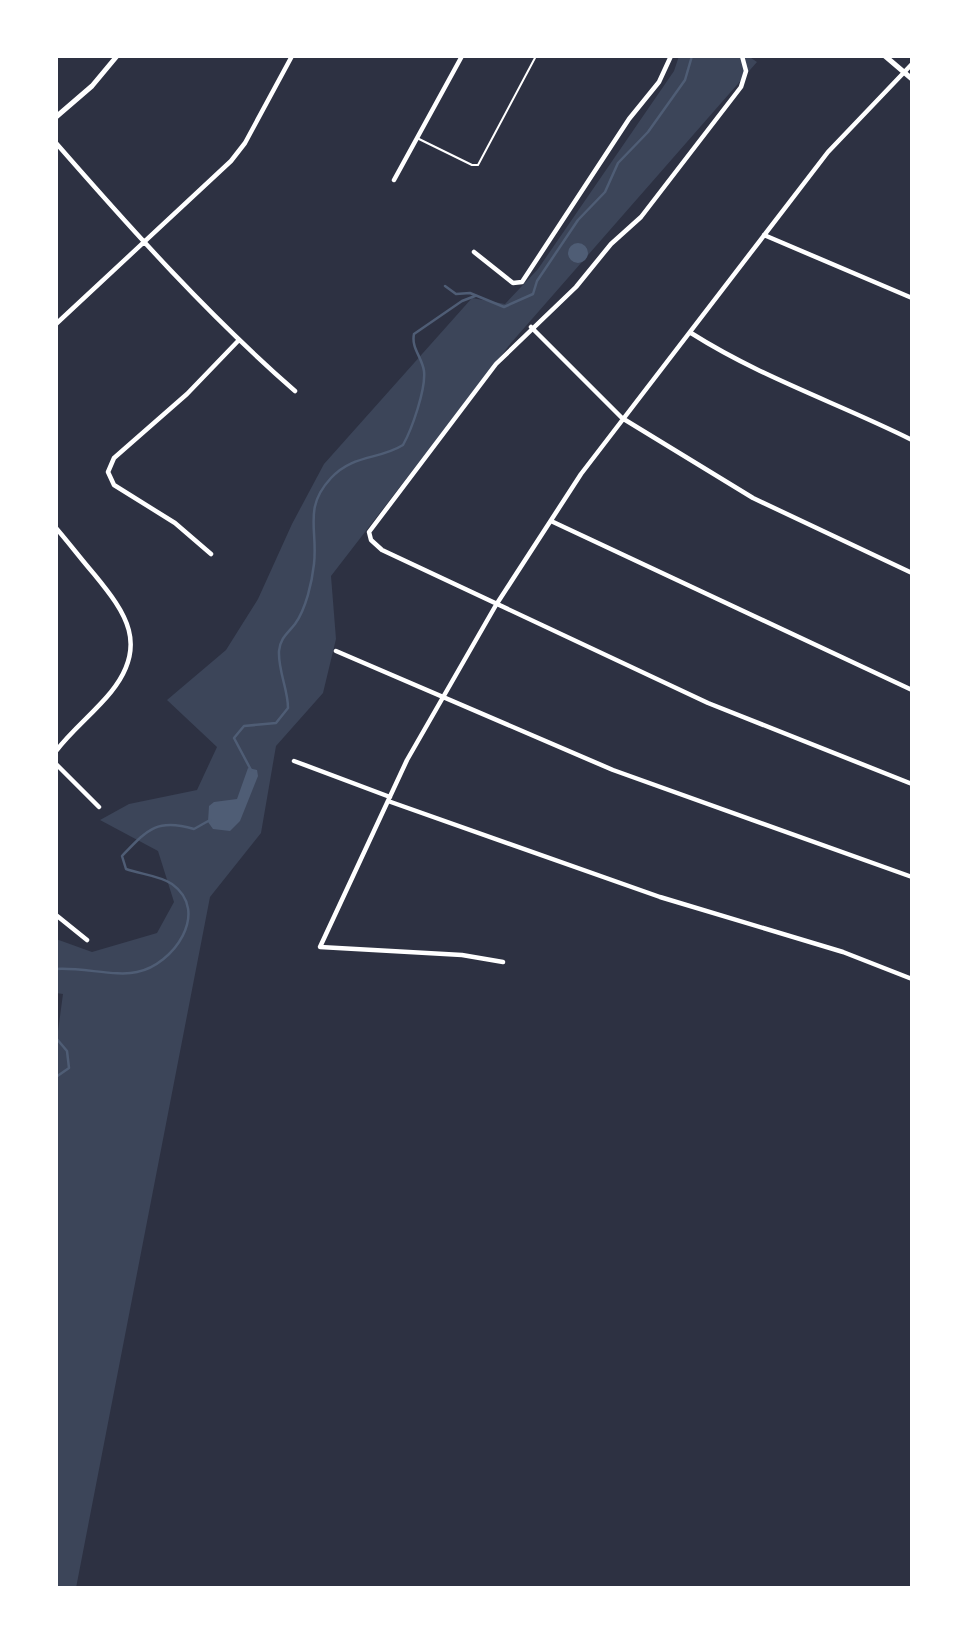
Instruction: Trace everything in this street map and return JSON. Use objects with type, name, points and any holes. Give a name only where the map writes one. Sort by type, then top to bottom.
[{"type":"street","points":[[56,117],[92,86],[117,56]]},
{"type":"street","points":[[56,324],[231,161],[245,143],[292,56]]},
{"type":"street","points":[[394,180],[462,56]]},
{"type":"street","points":[[474,252],[513,283],[522,282],[629,119],[659,82],[671,56]]},
{"type":"street","points":[[742,56],[746,71],[741,87],[665,187],[641,217],[596,260],[576,287],[531,327],[479,386],[369,532],[371,540],[382,550],[496,606],[708,703],[912,784]]},
{"type":"street","points":[[885,56],[912,79]]},
{"type":"street","points":[[503,962],[462,955],[320,947],[389,799],[442,699],[496,606],[551,521],[622,418],[691,333],[828,152],[912,64]]},
{"type":"street","points":[[56,143],[144,243],[238,341],[295,391]]},
{"type":"street","points":[[764,235],[912,298]]},
{"type":"street","points":[[531,327],[622,418],[753,498],[912,573]]},
{"type":"street","points":[[691,333],[777,382],[870,419],[912,440]]},
{"type":"street","points":[[211,554],[175,523],[114,485],[108,471],[114,458],[187,394],[238,341]]},
{"type":"street","points":[[551,521],[912,690]]},
{"type":"street","points":[[56,528],[121,606],[131,637],[128,660],[111,692],[73,729],[56,751]]},
{"type":"street","points":[[336,651],[442,699],[613,770],[912,877]]},
{"type":"street","points":[[294,761],[389,799],[638,889],[843,952],[912,978]]},
{"type":"street","points":[[56,764],[99,807]]},
{"type":"street","points":[[56,915],[87,940]]},
{"type":"lane","points":[[417,138],[472,165],[478,164],[536,56]]},
{"type":"shaded area","points":[[679,56],[748,56],[757,62],[511,343],[331,576],[336,639],[323,693],[276,746],[261,833],[210,897],[76,1588],[56,1588],[56,1046],[63,994],[56,993],[56,939],[92,952],[157,933],[174,902],[158,851],[100,820],[129,804],[197,790],[217,747],[167,700],[226,650],[258,599],[292,524],[324,464],[472,298],[505,304],[538,269],[674,71]]},
{"type":"shaded area","points":[[578,243],[585,246],[588,253],[585,260],[578,263],[571,260],[568,253],[571,246]]},
{"type":"shaded area","points":[[248,768],[257,770],[258,776],[240,821],[230,831],[213,829],[208,822],[209,806],[214,802],[237,799]]},
{"type":"waterway","points":[[445,286],[456,294],[470,293],[504,307],[533,294],[537,281],[578,220],[605,192],[618,163],[648,132],[685,80],[692,56]]},
{"type":"waterway","points":[[251,770],[234,738],[244,726],[276,723],[288,708],[279,651],[283,639],[302,611],[310,587],[315,551],[314,509],[317,499],[339,470],[403,445],[418,409],[424,379],[423,366],[414,344],[414,334],[462,301],[475,296]]},
{"type":"waterway","points":[[56,969],[129,973],[150,967],[163,959],[183,936],[188,922],[188,909],[183,896],[167,881],[126,869],[122,856],[154,828],[171,825],[194,829],[210,820]]},
{"type":"waterway","points":[[56,1038],[67,1051],[69,1068],[56,1077]]}]
